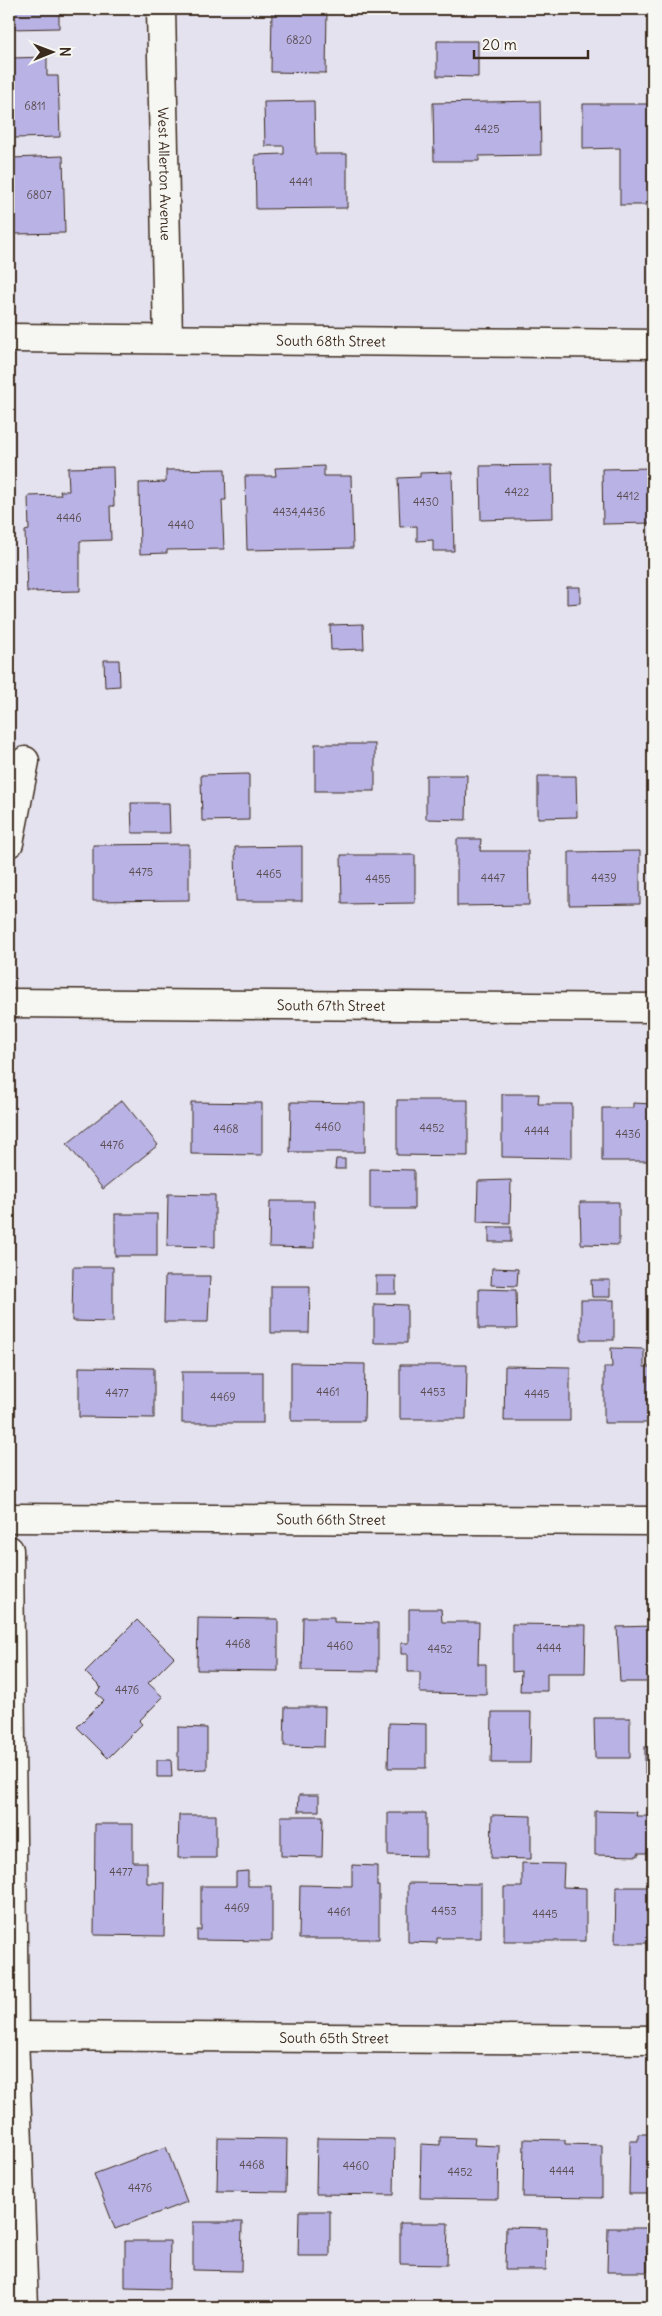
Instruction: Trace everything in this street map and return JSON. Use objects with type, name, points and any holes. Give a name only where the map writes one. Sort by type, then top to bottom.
[{"type":"street","name":"West Allerton Avenue","points":[[161,9],[168,339]]},
{"type":"street","name":"South 68th Street","points":[[9,338],[653,344]]},
{"type":"street","points":[[9,843],[25,761]]},
{"type":"street","name":"South 67th Street","points":[[9,1003],[653,1008]]},
{"type":"street","name":"South 66th Street","points":[[9,1518],[653,1521]]},
{"type":"street","points":[[9,1550],[14,2036],[24,2307]]},
{"type":"street","name":"South 65th Street","points":[[14,2036],[653,2040]]},
{"type":"building","points":[[9,9],[59,9],[59,28],[10,29]]},
{"type":"building","points":[[272,9],[327,9],[326,73],[271,72]]},
{"type":"building","points":[[437,41],[478,41],[478,77],[437,76]]},
{"type":"building","points":[[47,57],[47,76],[58,76],[60,137],[13,138],[11,58]]},
{"type":"building","points":[[314,101],[315,154],[347,154],[347,208],[256,209],[255,155],[284,154],[284,146],[265,146],[264,102]]},
{"type":"building","points":[[540,101],[541,155],[479,156],[479,161],[434,161],[433,103]]},
{"type":"building","points":[[583,104],[651,104],[650,129],[653,129],[653,205],[620,205],[620,148],[583,149]]},
{"type":"building","points":[[63,156],[65,233],[14,234],[12,158]]},
{"type":"building","points":[[552,465],[553,518],[481,520],[480,466]]},
{"type":"building","points":[[324,466],[324,476],[351,476],[353,548],[247,550],[245,476],[276,476],[275,468]]},
{"type":"building","points":[[113,467],[114,506],[110,506],[111,540],[80,541],[80,591],[27,592],[25,531],[29,530],[28,496],[61,495],[60,491],[69,491],[68,468]]},
{"type":"building","points":[[653,468],[653,523],[603,524],[602,469]]},
{"type":"building","points":[[225,469],[226,500],[222,500],[224,549],[167,550],[167,553],[140,554],[139,483],[166,482],[166,470]]},
{"type":"building","points":[[452,472],[454,551],[433,551],[433,540],[417,541],[417,526],[400,527],[398,478],[420,477],[420,473]]},
{"type":"building","points":[[567,587],[580,587],[580,603],[567,604]]},
{"type":"building","points":[[363,624],[364,649],[331,650],[330,625]]},
{"type":"building","points":[[104,660],[119,660],[120,686],[105,687]]},
{"type":"building","points":[[315,744],[375,744],[375,791],[315,791]]},
{"type":"building","points":[[249,774],[249,820],[202,821],[201,775]]},
{"type":"building","points":[[426,775],[467,775],[466,820],[426,819]]},
{"type":"building","points":[[538,776],[576,776],[577,817],[538,818]]},
{"type":"building","points":[[650,778],[653,778],[653,820],[650,820]]},
{"type":"building","points":[[131,803],[169,803],[170,833],[132,833]]},
{"type":"building","points":[[457,839],[481,839],[480,851],[528,851],[529,905],[457,906]]},
{"type":"building","points":[[189,844],[189,900],[93,901],[93,845]]},
{"type":"building","points":[[302,846],[302,901],[236,901],[235,847]]},
{"type":"building","points":[[640,851],[640,904],[569,905],[569,852]]},
{"type":"building","points":[[341,855],[415,855],[415,903],[342,904]]},
{"type":"building","points":[[502,1094],[539,1094],[538,1104],[572,1104],[572,1158],[502,1157]]},
{"type":"building","points":[[122,1100],[158,1145],[103,1189],[67,1144]]},
{"type":"building","points":[[397,1100],[468,1100],[468,1156],[397,1155]]},
{"type":"building","points":[[191,1102],[262,1103],[262,1155],[191,1154]]},
{"type":"building","points":[[291,1102],[365,1103],[365,1152],[290,1152]]},
{"type":"building","points":[[633,1103],[653,1104],[653,1161],[602,1161],[602,1108],[633,1108]]},
{"type":"building","points":[[336,1159],[345,1159],[345,1169],[335,1169]]},
{"type":"building","points":[[370,1169],[414,1170],[414,1209],[370,1209]]},
{"type":"building","points":[[511,1180],[510,1223],[477,1222],[478,1181]]},
{"type":"building","points":[[168,1194],[215,1195],[215,1247],[167,1246]]},
{"type":"building","points":[[270,1201],[314,1201],[314,1248],[269,1247]]},
{"type":"building","points":[[580,1202],[619,1202],[619,1245],[581,1244]]},
{"type":"building","points":[[115,1214],[157,1214],[157,1256],[115,1256]]},
{"type":"building","points":[[489,1227],[511,1227],[511,1242],[489,1242]]},
{"type":"building","points":[[73,1267],[113,1267],[113,1322],[72,1321]]},
{"type":"building","points":[[492,1268],[518,1269],[517,1286],[491,1285]]},
{"type":"building","points":[[165,1276],[210,1276],[208,1322],[164,1322]]},
{"type":"building","points":[[376,1276],[396,1276],[396,1294],[376,1294]]},
{"type":"building","points":[[591,1280],[610,1280],[610,1297],[592,1297]]},
{"type":"building","points":[[271,1286],[310,1286],[309,1333],[271,1333]]},
{"type":"building","points":[[479,1289],[516,1290],[517,1329],[479,1329]]},
{"type":"building","points":[[581,1300],[614,1300],[614,1340],[581,1340]]},
{"type":"building","points":[[374,1304],[407,1305],[407,1343],[374,1343]]},
{"type":"building","points":[[611,1348],[644,1349],[644,1367],[653,1367],[653,1423],[604,1423],[604,1367],[612,1367]]},
{"type":"building","points":[[291,1363],[365,1364],[364,1421],[291,1421]]},
{"type":"building","points":[[400,1365],[467,1365],[466,1419],[400,1419]]},
{"type":"building","points":[[505,1366],[570,1367],[570,1421],[504,1421]]},
{"type":"building","points":[[79,1367],[154,1368],[154,1418],[79,1417]]},
{"type":"building","points":[[182,1372],[263,1372],[263,1423],[182,1423]]},
{"type":"building","points":[[409,1609],[441,1609],[442,1622],[479,1622],[478,1664],[486,1664],[486,1694],[420,1693],[420,1672],[408,1672],[408,1654],[401,1654],[401,1643],[409,1643]]},
{"type":"building","points":[[303,1617],[334,1617],[334,1622],[378,1623],[378,1671],[302,1670]]},
{"type":"building","points":[[198,1618],[278,1619],[278,1671],[197,1670]]},
{"type":"building","points":[[137,1620],[174,1657],[148,1683],[163,1697],[139,1721],[142,1724],[108,1758],[77,1727],[104,1700],[96,1693],[101,1688],[85,1672]]},
{"type":"building","points":[[512,1624],[586,1625],[585,1673],[547,1673],[547,1691],[520,1691],[521,1671],[512,1672]]},
{"type":"building","points":[[653,1626],[653,1682],[620,1682],[617,1627]]},
{"type":"building","points":[[285,1707],[325,1707],[324,1747],[284,1746]]},
{"type":"building","points":[[492,1712],[531,1712],[530,1763],[491,1763]]},
{"type":"building","points":[[594,1718],[630,1718],[630,1758],[595,1758]]},
{"type":"building","points":[[389,1723],[426,1724],[426,1768],[388,1768]]},
{"type":"building","points":[[178,1727],[207,1728],[207,1769],[178,1770]]},
{"type":"building","points":[[645,1747],[653,1747],[653,1774],[645,1774]]},
{"type":"building","points":[[157,1760],[171,1760],[172,1777],[157,1777]]},
{"type":"building","points":[[299,1795],[319,1795],[319,1811],[298,1811]]},
{"type":"building","points":[[595,1811],[637,1812],[636,1816],[653,1816],[653,1853],[638,1853],[638,1856],[595,1855]]},
{"type":"building","points":[[388,1813],[426,1813],[426,1856],[388,1855]]},
{"type":"building","points":[[179,1815],[216,1815],[216,1858],[178,1858]]},
{"type":"building","points":[[492,1815],[531,1816],[531,1859],[491,1858]]},
{"type":"building","points":[[281,1816],[323,1816],[322,1857],[281,1856]]},
{"type":"building","points":[[95,1824],[133,1824],[133,1862],[147,1862],[147,1883],[165,1883],[164,1936],[94,1935]]},
{"type":"building","points":[[522,1863],[564,1864],[563,1887],[586,1888],[586,1941],[504,1941],[504,1887],[522,1887]]},
{"type":"building","points":[[352,1865],[377,1866],[379,1939],[299,1939],[300,1885],[352,1886]]},
{"type":"building","points":[[248,1871],[248,1886],[272,1886],[272,1941],[197,1940],[197,1930],[201,1930],[201,1886],[236,1886],[236,1872]]},
{"type":"building","points":[[408,1883],[481,1884],[481,1938],[437,1938],[437,1943],[408,1942]]},
{"type":"building","points":[[616,1887],[653,1887],[653,1943],[615,1943]]},
{"type":"building","points":[[638,2134],[653,2134],[653,2194],[629,2194],[630,2141],[638,2141]]},
{"type":"building","points":[[440,2137],[475,2138],[474,2145],[499,2146],[498,2199],[420,2198],[421,2144],[440,2145]]},
{"type":"building","points":[[218,2138],[287,2139],[286,2192],[217,2191]]},
{"type":"building","points":[[317,2138],[395,2139],[394,2195],[316,2194]]},
{"type":"building","points":[[524,2139],[565,2140],[565,2144],[602,2145],[602,2198],[523,2197]]},
{"type":"building","points":[[166,2147],[187,2202],[115,2229],[94,2174]]},
{"type":"building","points":[[299,2211],[330,2211],[330,2256],[298,2256]]},
{"type":"building","points":[[193,2222],[242,2222],[241,2271],[193,2270]]},
{"type":"building","points":[[400,2223],[448,2223],[447,2265],[400,2264]]},
{"type":"building","points":[[506,2227],[547,2228],[546,2270],[505,2270]]},
{"type":"building","points":[[608,2228],[647,2228],[647,2272],[607,2272]]},
{"type":"building","points":[[125,2241],[170,2241],[169,2289],[125,2288]]}]
